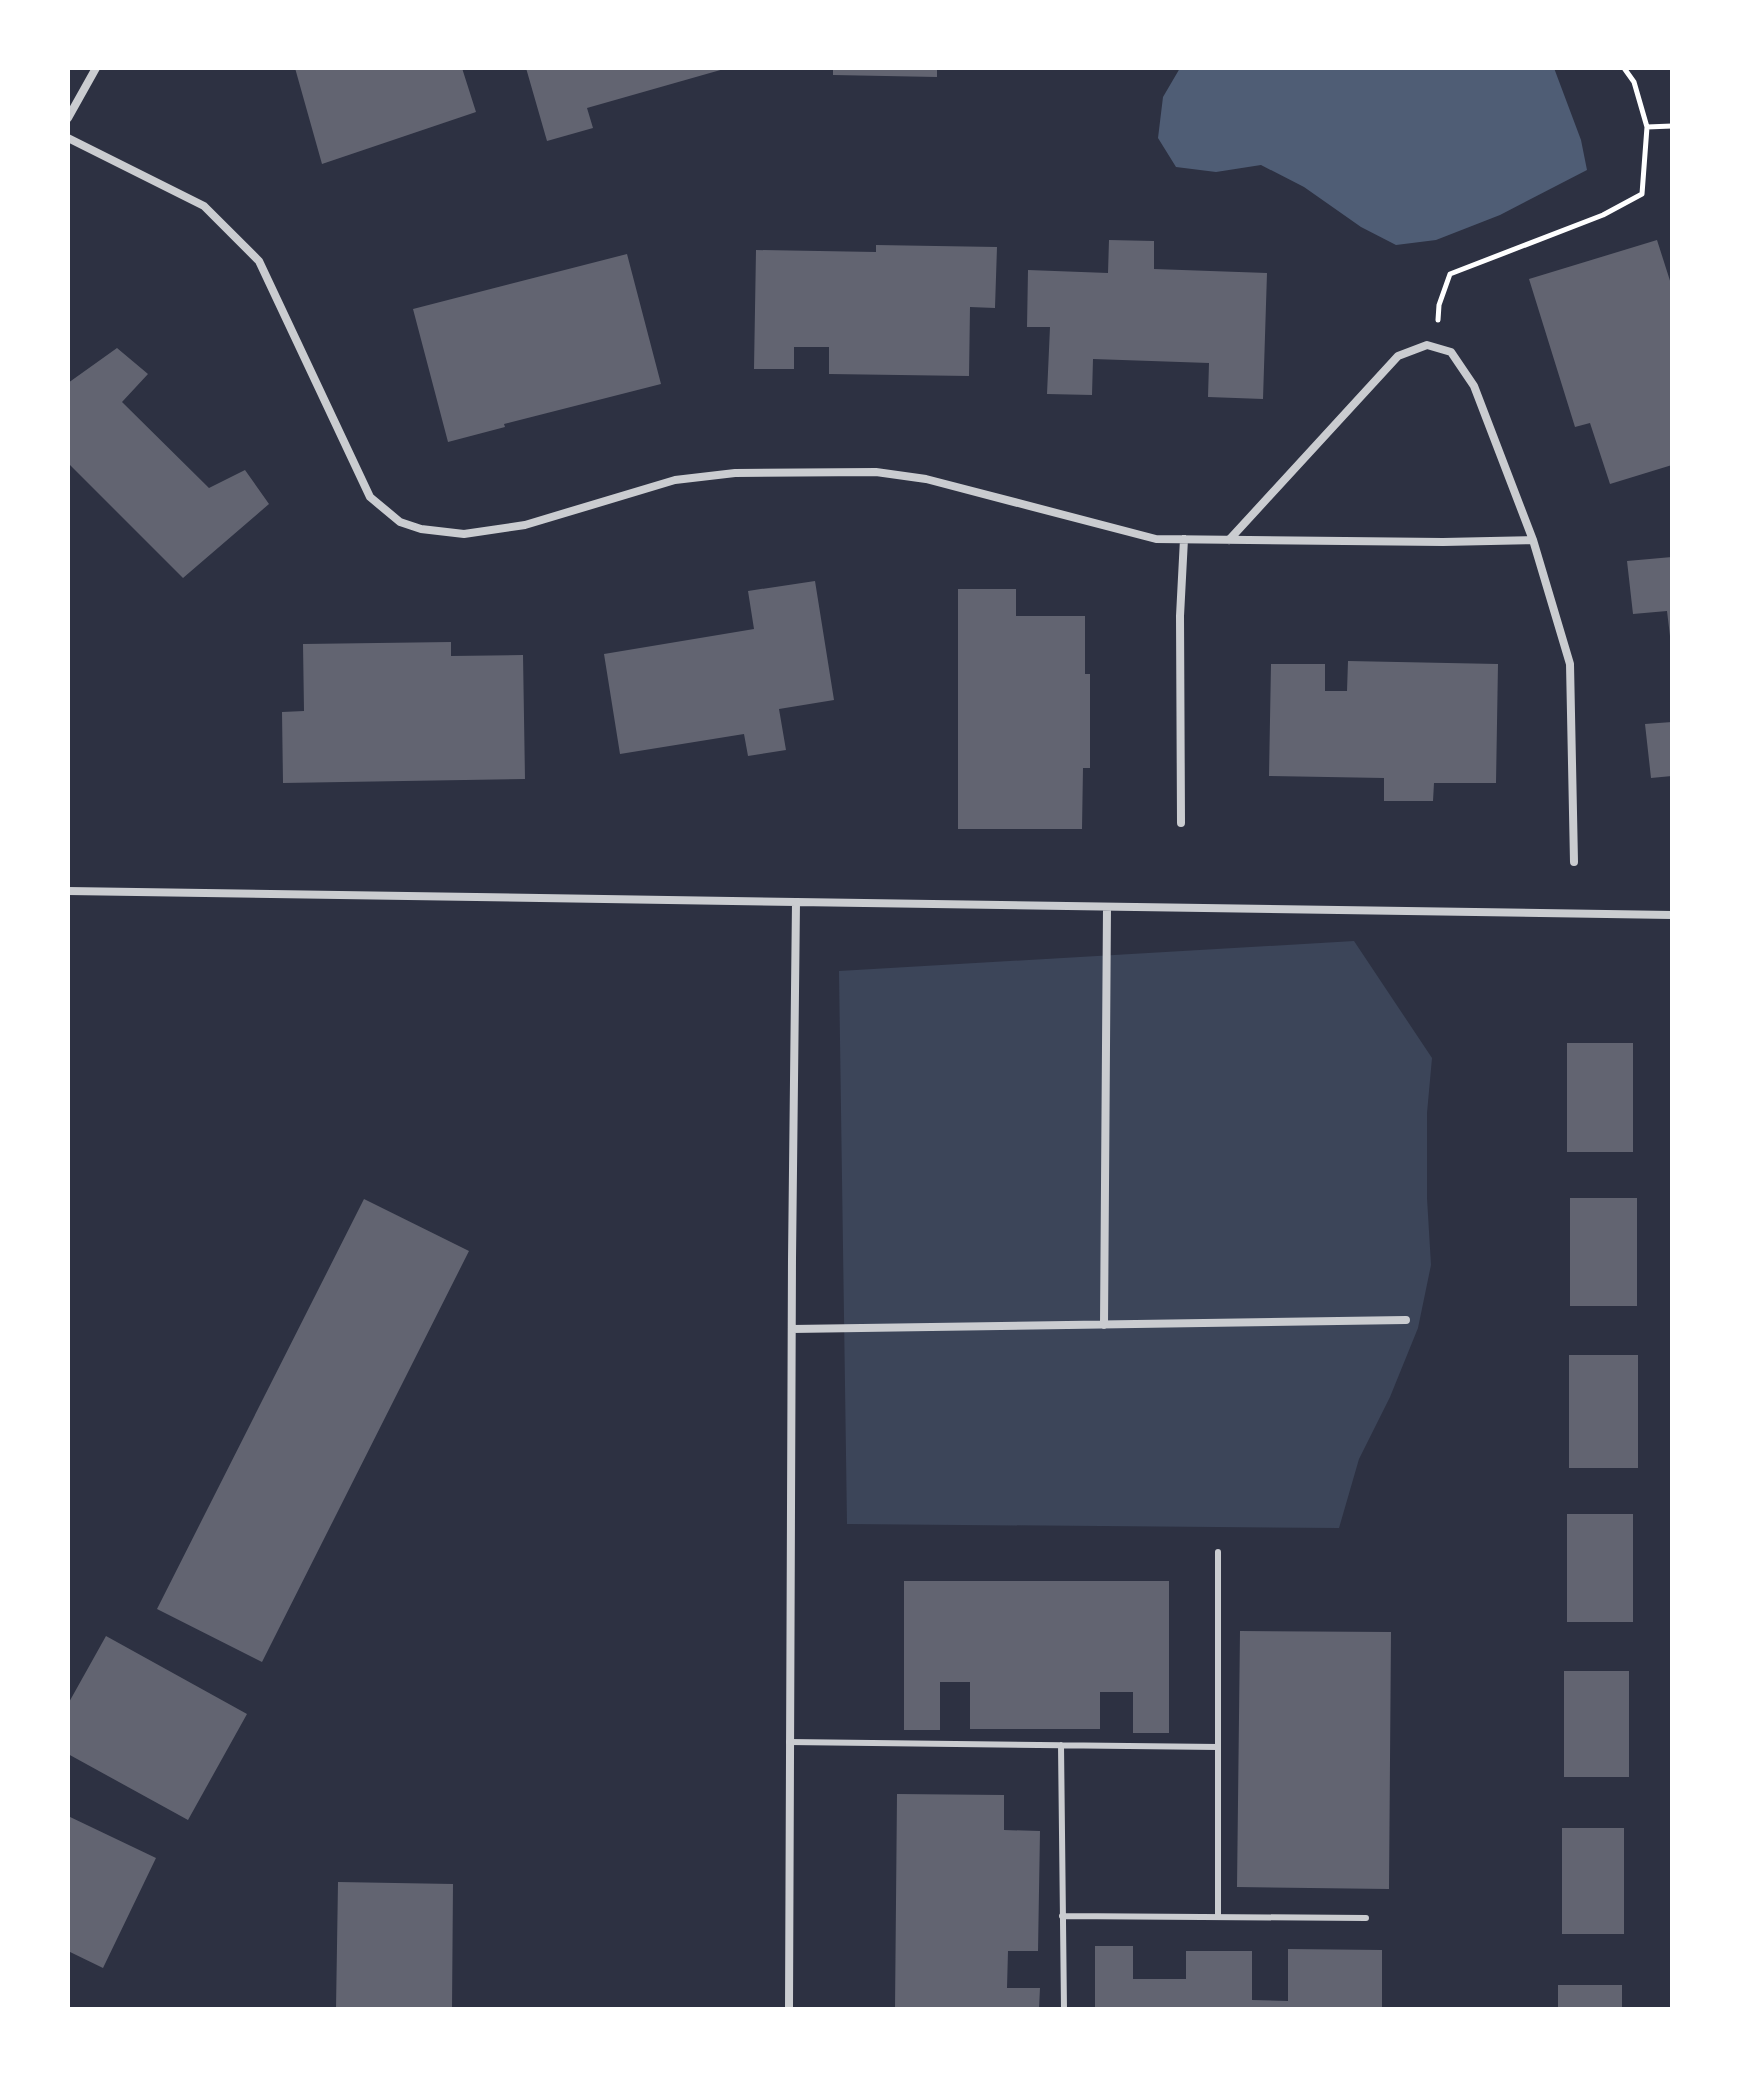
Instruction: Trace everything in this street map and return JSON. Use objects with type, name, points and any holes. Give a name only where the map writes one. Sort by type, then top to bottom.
[{"type":"street","points":[[68,118],[96,68]]},
{"type":"street","points":[[68,138],[204,206],[259,261],[370,497],[400,522],[421,529],[464,534],[525,525],[675,480],[735,473],[876,472],[926,479],[1156,539],[1533,540]]},
{"type":"street","points":[[1229,540],[1398,356],[1427,345],[1451,352],[1474,386],[1533,540],[1570,664],[1574,862]]},
{"type":"street","points":[[1181,823],[1180,616],[1184,539]]},
{"type":"street","points":[[68,891],[1672,915]]},
{"type":"street","points":[[789,2009],[796,902]]},
{"type":"street","points":[[1104,1325],[1107,907]]},
{"type":"street","points":[[792,1329],[1406,1320]]},
{"type":"lane","points":[[1218,1552],[1218,1916]]},
{"type":"lane","points":[[789,1742],[1218,1747]]},
{"type":"lane","points":[[1061,1745],[1064,2009]]},
{"type":"lane","points":[[1062,1916],[1366,1918]]},
{"type":"path","points":[[1435,347],[1439,305],[1450,274],[1603,215],[1642,194],[1647,127],[1634,82],[1624,68]]},
{"type":"path","points":[[1647,127],[1672,126]]},
{"type":"shaded area","points":[[1180,68],[1554,68],[1581,140],[1587,170],[1500,215],[1436,240],[1396,245],[1361,227],[1304,187],[1261,165],[1216,172],[1176,167],[1158,138],[1163,97]]},
{"type":"shaded area","points":[[1354,941],[1432,1058],[1427,1113],[1431,1265],[1418,1328],[1390,1397],[1359,1459],[1339,1528],[847,1524],[839,971]]},
{"type":"building","points":[[295,68],[462,68],[476,112],[322,164]]},
{"type":"building","points":[[526,68],[724,69],[587,108],[593,128],[547,141]]},
{"type":"building","points":[[833,68],[937,68],[937,77],[833,75]]},
{"type":"building","points":[[1109,240],[1154,241],[1154,269],[1267,273],[1263,399],[1208,397],[1209,363],[1093,359],[1092,395],[1047,394],[1050,327],[1027,327],[1028,270],[1108,273]]},
{"type":"building","points":[[1657,240],[1672,287],[1672,465],[1610,484],[1590,423],[1575,427],[1529,279]]},
{"type":"building","points":[[876,245],[997,247],[995,308],[970,307],[969,376],[829,374],[829,347],[794,347],[794,369],[754,369],[756,250],[876,252]]},
{"type":"building","points":[[627,254],[661,384],[504,424],[505,427],[448,442],[413,309]]},
{"type":"building","points":[[117,348],[148,374],[122,402],[209,488],[245,470],[269,504],[183,578],[68,463],[68,383]]},
{"type":"building","points":[[1672,557],[1670,636],[1667,611],[1633,614],[1627,561]]},
{"type":"building","points":[[815,581],[834,700],[779,709],[786,750],[748,756],[744,734],[620,754],[604,654],[754,629],[748,591]]},
{"type":"building","points":[[958,589],[1016,589],[1016,616],[1085,616],[1085,674],[1090,674],[1090,768],[1083,768],[1082,829],[958,829]]},
{"type":"building","points":[[451,642],[451,656],[523,655],[525,779],[283,783],[282,712],[304,711],[303,644]]},
{"type":"building","points":[[1348,661],[1498,664],[1496,783],[1434,783],[1433,801],[1384,801],[1384,778],[1269,776],[1271,664],[1325,664],[1325,691],[1347,691]]},
{"type":"building","points":[[1672,722],[1672,776],[1651,778],[1645,724]]},
{"type":"building","points":[[1567,1043],[1633,1043],[1633,1152],[1567,1152]]},
{"type":"building","points":[[1570,1198],[1637,1198],[1637,1306],[1570,1306]]},
{"type":"building","points":[[364,1199],[469,1251],[262,1662],[157,1609]]},
{"type":"building","points":[[1569,1355],[1638,1355],[1638,1468],[1569,1468]]},
{"type":"building","points":[[1567,1514],[1633,1514],[1633,1622],[1567,1622]]},
{"type":"building","points":[[904,1581],[1169,1581],[1169,1733],[1133,1733],[1133,1692],[1100,1692],[1100,1729],[970,1729],[970,1682],[940,1682],[940,1730],[904,1730]]},
{"type":"building","points":[[1240,1631],[1391,1632],[1389,1889],[1237,1887]]},
{"type":"building","points":[[106,1636],[247,1714],[188,1820],[68,1754],[68,1704]]},
{"type":"building","points":[[1564,1671],[1629,1671],[1629,1777],[1564,1777]]},
{"type":"building","points":[[897,1794],[1004,1795],[1004,1830],[1040,1831],[1038,1951],[1008,1951],[1007,1988],[1040,1988],[1039,2009],[895,2009]]},
{"type":"building","points":[[68,1816],[156,1858],[103,1968],[68,1951]]},
{"type":"building","points":[[1562,1828],[1624,1828],[1624,1934],[1562,1934]]},
{"type":"building","points":[[338,1882],[453,1884],[452,2009],[336,2009]]},
{"type":"building","points":[[1095,1946],[1133,1946],[1133,1979],[1186,1979],[1186,1951],[1252,1951],[1252,2000],[1288,2001],[1288,1949],[1382,1950],[1382,2009],[1095,2009]]},
{"type":"building","points":[[1558,1985],[1622,1985],[1622,2009],[1558,2009]]}]
